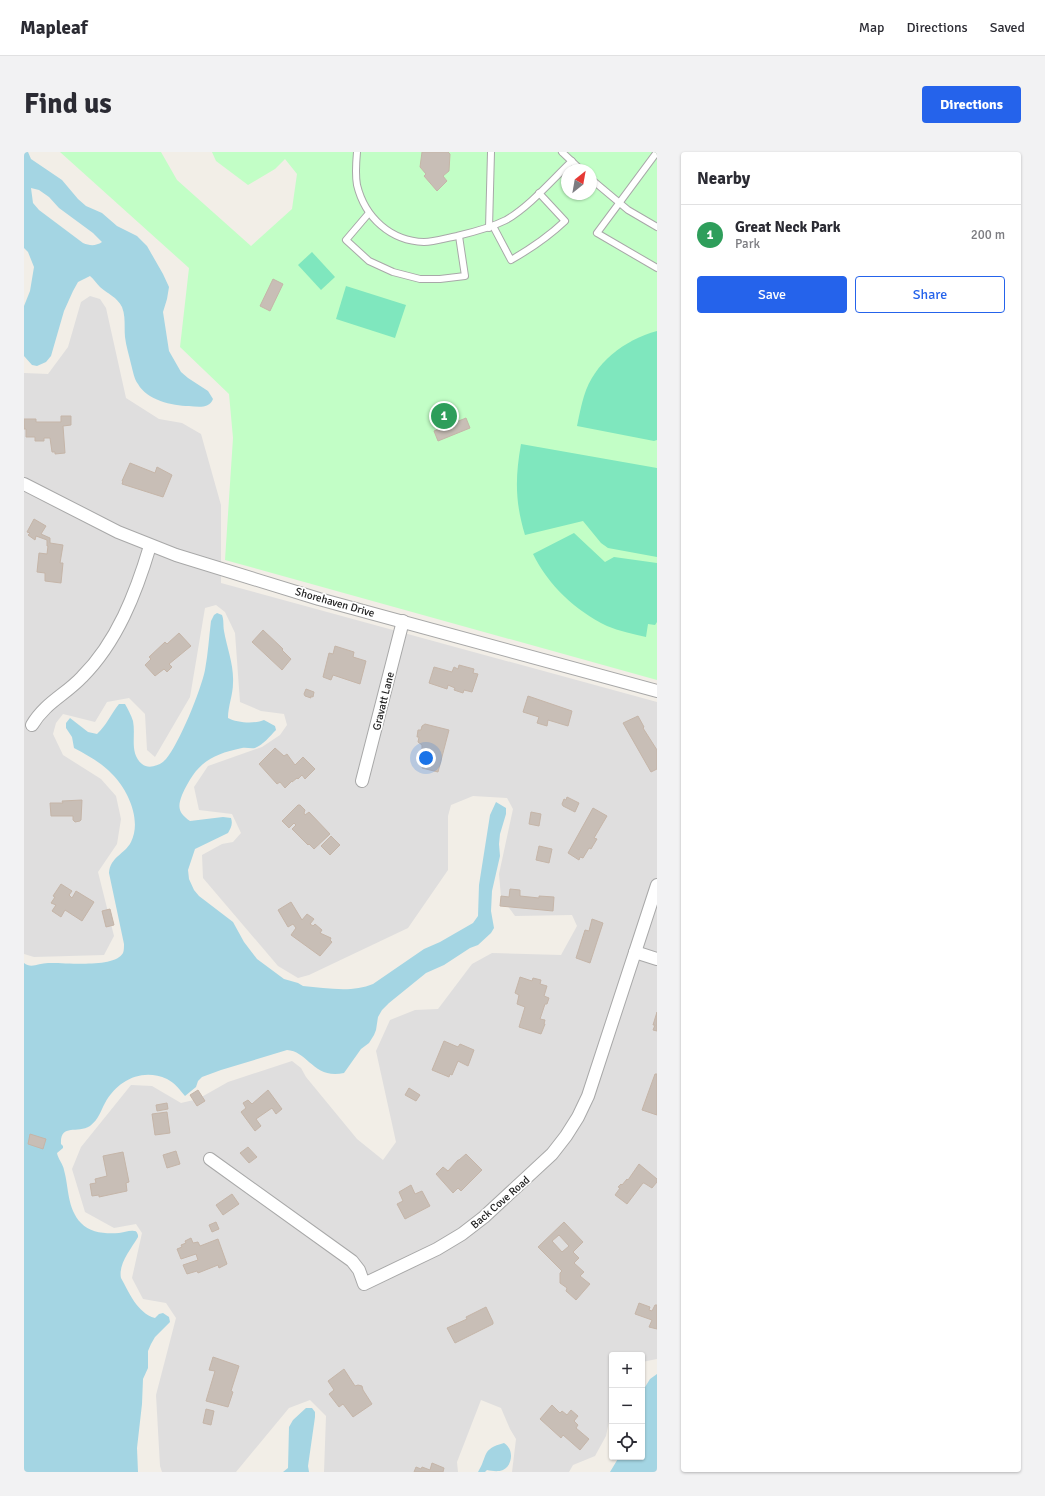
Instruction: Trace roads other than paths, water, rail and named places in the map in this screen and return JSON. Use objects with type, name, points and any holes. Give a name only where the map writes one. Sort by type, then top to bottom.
[{"type":"street","name":"Shorehaven Drive","points":[[24,484],[118,532],[150,546],[176,555],[312,596],[657,691]]},
{"type":"street","points":[[32,725],[44,708],[81,678],[107,646],[130,603],[150,546]]},
{"type":"street","name":"Gravatt Lane","points":[[362,781],[403,621]]},
{"type":"street","name":"Back Cove Road","points":[[210,1159],[352,1262],[359,1270],[364,1284],[421,1257],[462,1234],[484,1217],[542,1164],[566,1136],[578,1117],[588,1096],[657,885]]},
{"type":"street","points":[[635,952],[657,960]]},
{"type":"lane","points":[[357,152],[357,185],[361,198],[369,213],[385,230],[411,240],[425,242],[459,236],[491,227],[520,211],[572,161]]},
{"type":"lane","points":[[491,152],[491,227],[511,260],[535,247],[565,221],[539,193]]},
{"type":"lane","points":[[562,152],[575,164]]},
{"type":"lane","points":[[657,152],[597,233],[657,268]]},
{"type":"lane","points":[[597,184],[620,203],[657,227]]},
{"type":"lane","points":[[369,213],[346,240],[369,261],[392,272],[420,279],[440,279],[465,276],[459,236]]},
{"type":"water","points":[[24,152],[28,152],[31,159],[62,180],[86,206],[102,213],[117,226],[137,236],[147,246],[169,287],[163,312],[169,351],[181,372],[208,391],[213,399],[211,402],[203,407],[175,405],[160,401],[142,390],[135,377],[128,350],[122,307],[118,301],[100,287],[90,276],[78,282],[73,291],[64,311],[51,356],[46,362],[37,366],[32,365],[24,356],[24,306],[30,291],[34,267],[28,252],[24,248]],"holes":[[[31,188],[39,190],[49,197],[59,208],[93,233],[102,242],[93,245],[83,243],[39,210],[33,203]]]},
{"type":"water","points":[[217,613],[223,617],[224,631],[233,676],[233,687],[228,718],[246,722],[264,720],[275,726],[276,730],[264,743],[258,747],[231,751],[205,762],[198,768],[187,784],[179,807],[181,813],[190,821],[223,817],[231,818],[232,820],[228,833],[195,849],[188,870],[189,879],[194,890],[199,896],[233,922],[244,942],[257,959],[284,979],[303,986],[321,988],[348,989],[365,987],[373,984],[424,949],[440,942],[473,923],[478,916],[479,885],[490,815],[496,802],[506,808],[506,814],[500,834],[500,856],[492,891],[491,911],[494,928],[491,933],[478,945],[470,948],[444,965],[426,973],[389,1003],[378,1017],[376,1030],[369,1043],[361,1049],[344,1073],[334,1074],[325,1072],[318,1069],[301,1055],[287,1050],[202,1077],[198,1081],[196,1087],[185,1096],[167,1079],[149,1075],[140,1076],[124,1082],[110,1095],[97,1118],[90,1126],[63,1133],[61,1144],[63,1148],[57,1153],[66,1177],[69,1198],[76,1217],[89,1229],[98,1232],[136,1232],[138,1237],[123,1262],[121,1267],[121,1278],[134,1301],[143,1312],[155,1318],[159,1314],[163,1313],[169,1317],[170,1322],[155,1337],[148,1351],[148,1368],[143,1379],[137,1448],[138,1472],[24,1472],[24,963],[32,966],[45,963],[99,963],[118,958],[123,953],[124,944],[109,873],[112,863],[131,842],[135,824],[132,806],[123,788],[104,766],[74,748],[72,737],[66,728],[66,723],[70,718],[88,732],[97,734],[119,704],[125,704],[133,721],[134,750],[138,760],[148,767],[161,763],[171,752],[183,730],[203,679],[208,652],[211,621]]},
{"type":"water","points":[[657,1374],[657,1472],[610,1472],[617,1460],[645,1460],[645,1387],[650,1379]]},
{"type":"water","points":[[306,1408],[312,1408],[315,1412],[308,1466],[309,1472],[283,1472],[288,1468],[289,1427],[293,1420]]},
{"type":"water","points":[[504,1443],[511,1453],[509,1465],[503,1470],[499,1471],[487,1470],[485,1472],[478,1472],[488,1451],[497,1445]]},
{"type":"place","name":"Great Neck Park","points":[[444,416]]}]
